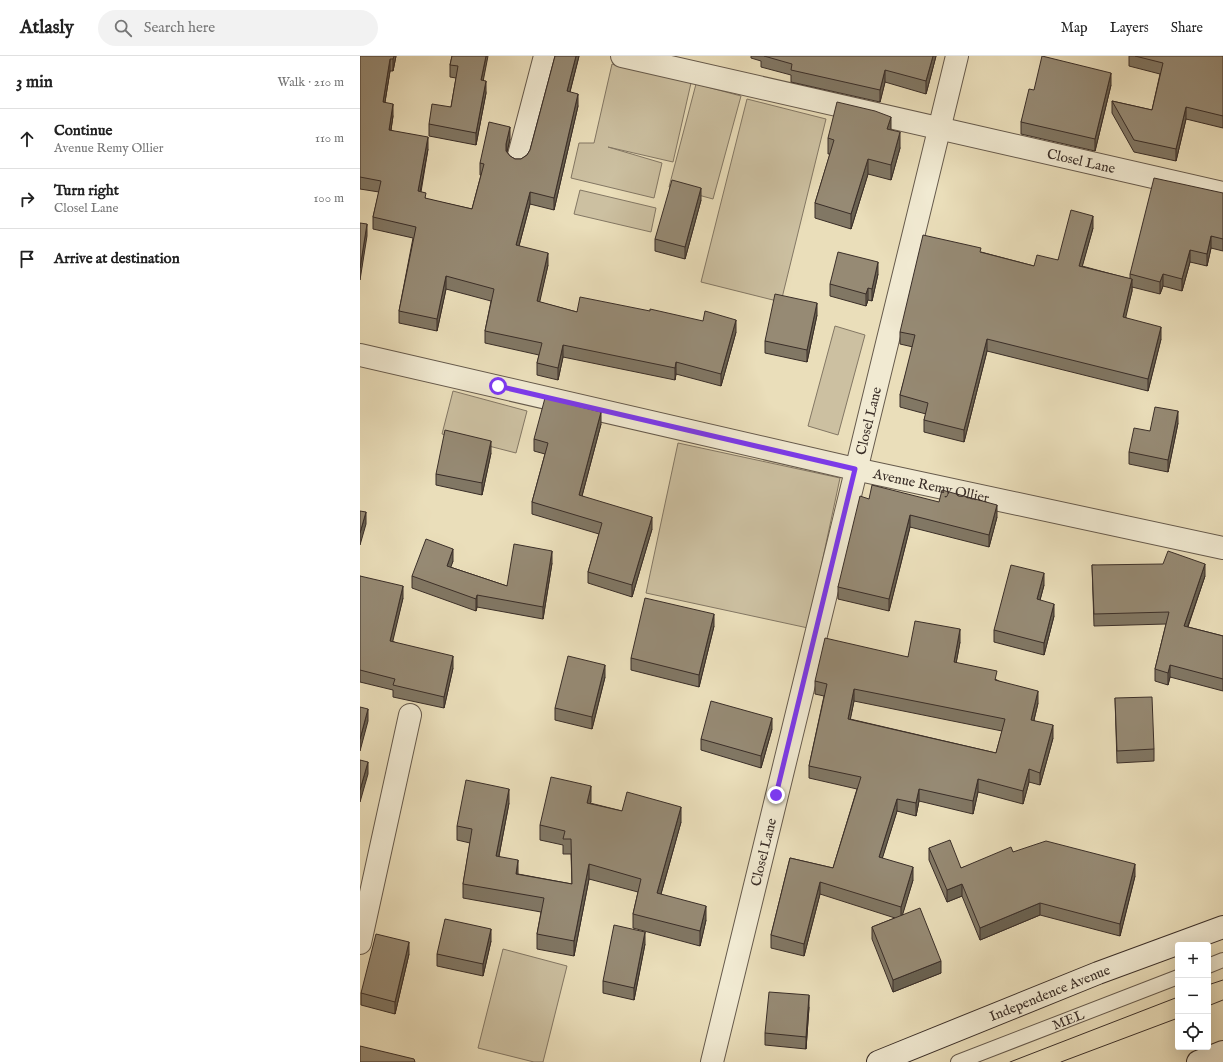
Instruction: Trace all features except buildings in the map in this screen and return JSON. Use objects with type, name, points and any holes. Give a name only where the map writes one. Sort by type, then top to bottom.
[{"type":"street","points":[[518,159],[545,56]]},
{"type":"street","points":[[622,56],[939,129]]},
{"type":"street","name":"Closel Lane","points":[[712,1062],[855,469],[957,56]]},
{"type":"street","name":"Closel Lane","points":[[939,129],[1223,193]]},
{"type":"street","name":"Avenue Remy Ollier","points":[[360,355],[855,469],[1223,548]]},
{"type":"street","points":[[360,943],[410,715]]},
{"type":"street","name":"Independence Avenue","points":[[878,1062],[1098,973],[1223,927]]},
{"type":"street","points":[[1198,1062],[1223,1052]]},
{"type":"lane","points":[[1211,965],[1223,960]]},
{"type":"lane","name":"MEL","points":[[958,1062],[1175,978]]},
{"type":"shaded area","points":[[612,64],[691,83],[673,162],[608,147],[662,163],[654,198],[571,178],[579,143],[594,143]]},
{"type":"shaded area","points":[[696,84],[741,96],[713,199],[669,187]]},
{"type":"shaded area","points":[[747,99],[826,119],[781,302],[701,282]]},
{"type":"shaded area","points":[[580,190],[656,208],[651,232],[574,214]]},
{"type":"shaded area","points":[[835,326],[865,335],[838,435],[808,426]]},
{"type":"shaded area","points":[[453,391],[527,411],[516,453],[442,434]]},
{"type":"shaded area","points":[[678,443],[840,478],[808,628],[646,593]]},
{"type":"shaded area","points":[[503,949],[567,966],[543,1062],[534,1062],[478,1048]]},
{"type":"tram line","points":[[1211,984],[1223,980]]},
{"type":"tram line","points":[[1010,1062],[1175,998]]},
{"type":"tram line","points":[[1211,1005],[1223,1000]]},
{"type":"tram line","points":[[1061,1062],[1175,1019]]},
{"type":"route","points":[[498,386],[855,469],[776,795]]}]
